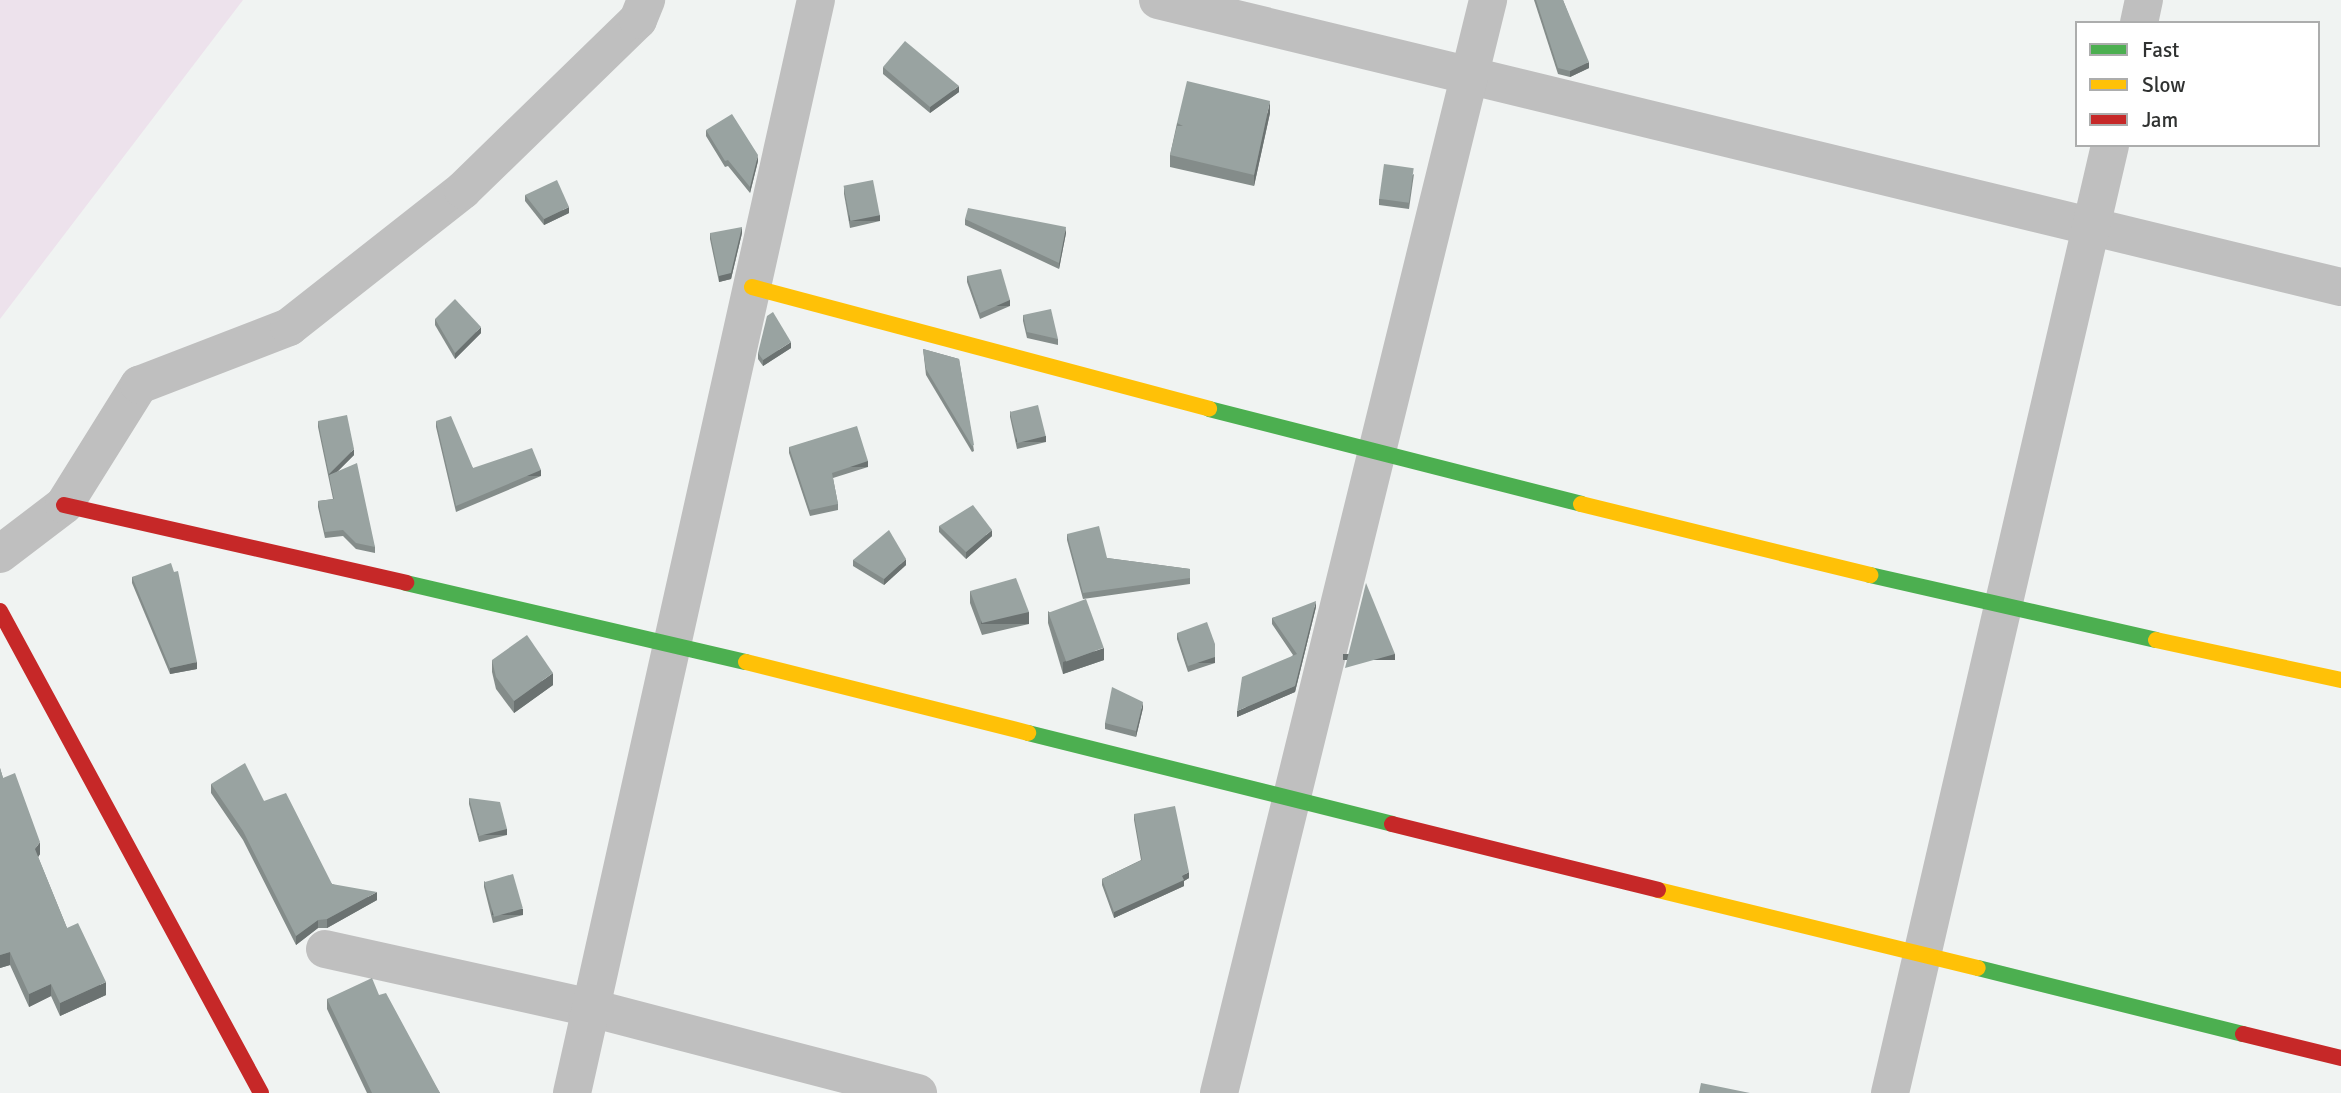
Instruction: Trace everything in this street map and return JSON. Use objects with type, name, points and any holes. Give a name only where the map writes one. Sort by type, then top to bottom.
[{"type":"street","points":[[0,554],[64,505],[139,385],[289,327],[463,190],[638,20],[646,0]]},
{"type":"street","points":[[572,1093],[816,0]]},
{"type":"street","points":[[1158,0],[2341,287]]},
{"type":"street","points":[[1219,1093],[1488,0]]},
{"type":"street","points":[[2139,21],[2144,0]]},
{"type":"street","points":[[1890,1093],[2110,147]]},
{"type":"street","points":[[752,287],[1376,454],[2003,607],[2341,680]]},
{"type":"street","points":[[64,505],[672,643],[1922,956],[2341,1058]]},
{"type":"street","points":[[0,611],[261,1093]]},
{"type":"street","points":[[325,948],[591,1008],[918,1093]]},
{"type":"shaded area","points":[[0,0],[243,0],[0,319]]},
{"type":"building","points":[[1536,0],[1563,0],[1589,62],[1570,71],[1558,68]]},
{"type":"building","points":[[905,41],[959,86],[930,107],[883,67]]},
{"type":"building","points":[[1187,81],[1270,101],[1254,175],[1170,155],[1177,126],[1183,126],[1177,123]]},
{"type":"building","points":[[732,114],[758,155],[750,187],[728,160],[725,161],[706,130]]},
{"type":"building","points":[[1384,164],[1414,168],[1409,203],[1379,199]]},
{"type":"building","points":[[557,180],[569,207],[544,219],[525,195]]},
{"type":"building","points":[[873,180],[880,215],[850,221],[844,186]]},
{"type":"building","points":[[968,208],[1066,227],[1059,263],[965,219]]},
{"type":"building","points":[[742,227],[731,273],[719,276],[710,233]]},
{"type":"building","points":[[1001,269],[1010,300],[980,313],[967,276]]},
{"type":"building","points":[[455,299],[481,327],[455,353],[435,319]]},
{"type":"building","points":[[1051,309],[1058,339],[1027,332],[1023,315]]},
{"type":"building","points":[[773,312],[791,342],[763,360],[758,353],[767,316]]},
{"type":"building","points":[[923,349],[959,359],[974,445],[972,446],[926,369]]},
{"type":"building","points":[[1038,405],[1046,436],[1018,443],[1010,412]]},
{"type":"building","points":[[347,415],[354,449],[329,474],[318,421]]},
{"type":"building","points":[[451,416],[473,468],[532,448],[541,470],[456,506],[436,421]]},
{"type":"building","points":[[857,426],[868,461],[832,473],[838,504],[810,510],[789,447]]},
{"type":"building","points":[[357,463],[375,547],[356,543],[343,530],[325,532],[318,501],[334,499],[329,475]]},
{"type":"building","points":[[973,505],[992,530],[966,552],[939,526]]},
{"type":"building","points":[[1099,526],[1107,558],[1190,569],[1190,578],[1083,593],[1067,534]]},
{"type":"building","points":[[889,530],[906,559],[884,579],[853,560]]},
{"type":"building","points":[[171,563],[174,572],[178,571],[197,662],[170,668],[132,577]]},
{"type":"building","points":[[1016,578],[1029,612],[982,623],[970,591]]},
{"type":"building","points":[[1366,583],[1395,654],[1345,668]]},
{"type":"building","points":[[1086,599],[1104,648],[1066,662],[1048,613]]},
{"type":"building","points":[[1316,601],[1295,686],[1237,711],[1242,677],[1297,654],[1272,618]]},
{"type":"building","points":[[1207,622],[1215,644],[1215,657],[1188,666],[1177,633]]},
{"type":"building","points":[[527,635],[553,673],[514,701],[496,677],[492,660]]},
{"type":"building","points":[[1112,687],[1143,702],[1136,731],[1105,723]]},
{"type":"building","points":[[245,763],[264,801],[286,793],[332,884],[377,892],[327,919],[318,920],[296,936],[243,831],[211,784]]},
{"type":"building","points":[[0,768],[3,778],[15,773],[40,842],[35,849],[67,928],[78,923],[106,982],[60,1003],[51,984],[29,994],[10,952],[0,955]]},
{"type":"building","points":[[469,798],[500,802],[507,829],[479,836]]},
{"type":"building","points":[[1175,806],[1189,872],[1182,876],[1184,880],[1114,912],[1102,879],[1142,860],[1134,814]]},
{"type":"building","points":[[513,874],[523,909],[494,917],[484,882]]},
{"type":"building","points":[[372,978],[379,995],[386,993],[440,1093],[372,1093],[327,999]]},
{"type":"building","points":[[1701,1083],[1750,1093],[1699,1093]]},
{"type":"traffic: fast","points":[[1209,409],[1581,504]]},
{"type":"traffic: fast","points":[[1870,575],[2156,640]]},
{"type":"traffic: fast","points":[[406,583],[746,662]]},
{"type":"traffic: fast","points":[[1028,733],[1392,824]]},
{"type":"traffic: fast","points":[[1978,968],[2243,1034]]},
{"type":"traffic: slow","points":[[752,287],[1209,409]]},
{"type":"traffic: slow","points":[[1581,504],[1870,575]]},
{"type":"traffic: slow","points":[[2156,640],[2341,680]]},
{"type":"traffic: slow","points":[[746,662],[1028,733]]},
{"type":"traffic: slow","points":[[1658,890],[1978,968]]},
{"type":"traffic: jam","points":[[64,505],[406,583]]},
{"type":"traffic: jam","points":[[0,611],[261,1093]]},
{"type":"traffic: jam","points":[[1392,824],[1658,890]]},
{"type":"traffic: jam","points":[[2243,1034],[2341,1058]]}]
